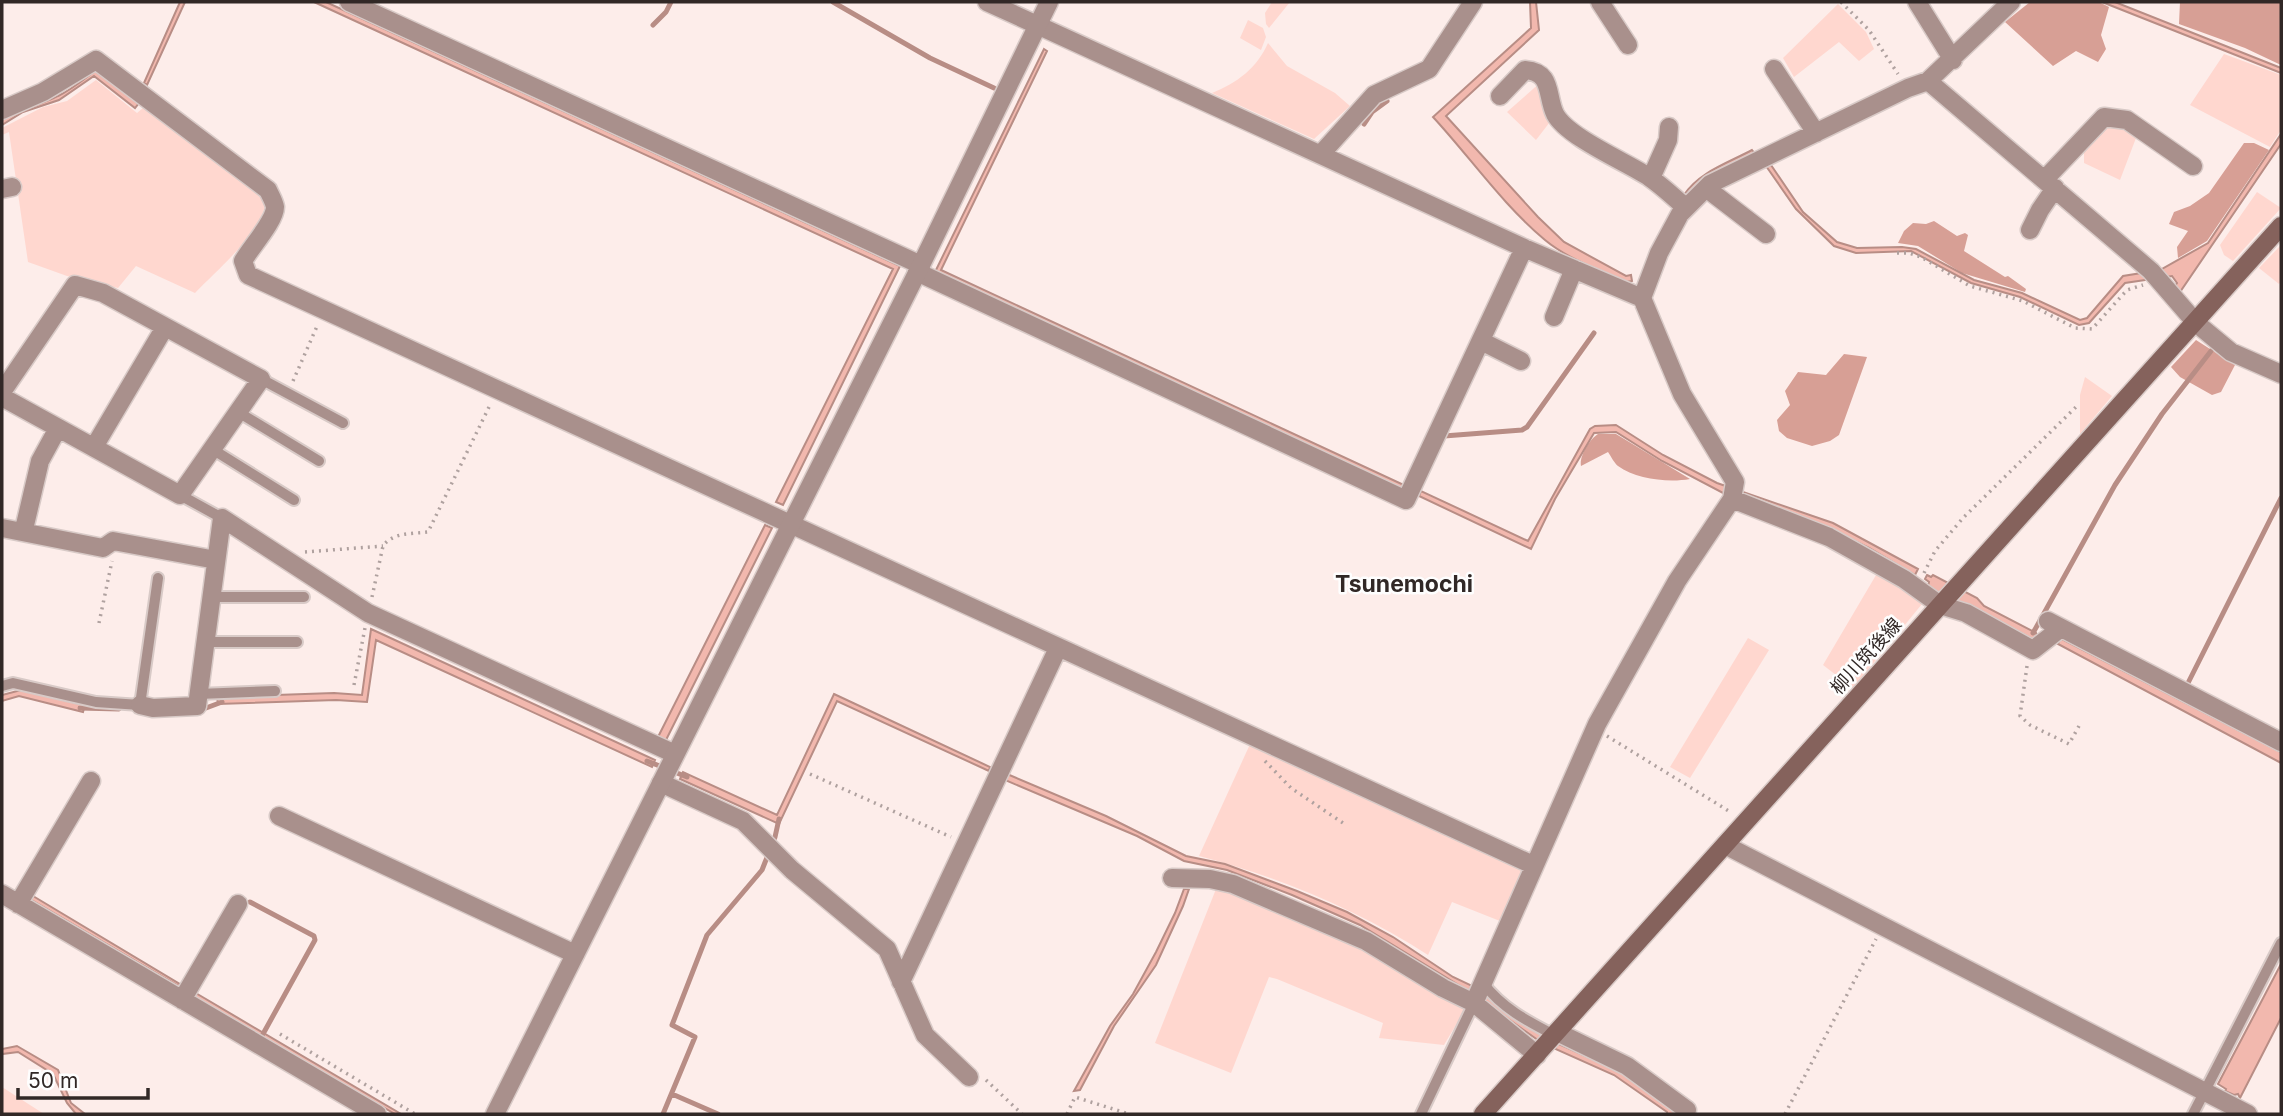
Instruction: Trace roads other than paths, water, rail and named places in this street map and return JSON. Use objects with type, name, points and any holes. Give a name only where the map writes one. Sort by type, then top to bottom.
[{"type":"main road","name":"柳川筑後線","points":[[1483,1114],[2281,226]]},
{"type":"street","points":[[349,2],[1406,500],[1524,248]]},
{"type":"street","points":[[987,2],[1524,248],[1642,298]]},
{"type":"street","points":[[495,1114],[919,269],[1049,2]]},
{"type":"street","points":[[1321,154],[1374,95],[1429,69],[1473,2]]},
{"type":"street","points":[[1600,2],[1628,45]]},
{"type":"street","points":[[1917,2],[1953,60]]},
{"type":"street","points":[[1474,1003],[1595,729],[1677,581],[1732,499],[1735,482],[1682,394],[1642,298],[1659,253],[1680,214],[1710,184],[1908,88],[1928,81],[2011,2]]},
{"type":"street","points":[[2,110],[43,92],[96,60],[268,190],[275,206],[272,221],[243,261],[248,275],[1533,865]]},
{"type":"street","points":[[1774,69],[1816,133]]},
{"type":"street","points":[[1500,96],[1525,70],[1535,71],[1545,78],[1556,116],[1583,140],[1651,178],[1686,208]]},
{"type":"street","points":[[1928,81],[2158,280],[2196,323],[2231,352],[2281,374]]},
{"type":"street","points":[[2031,230],[2050,184],[2104,117],[2127,120],[2193,166]]},
{"type":"street","points":[[1651,178],[1668,140],[1669,127]]},
{"type":"street","points":[[1706,188],[1766,234]]},
{"type":"street","points":[[1554,317],[1574,269]]},
{"type":"street","points":[[75,285],[103,293],[261,379],[180,495],[2,394],[75,285]]},
{"type":"street","points":[[94,447],[165,327]]},
{"type":"street","points":[[1481,341],[1521,361]]},
{"type":"street","points":[[25,525],[40,461],[58,428]]},
{"type":"street","points":[[1732,499],[1829,537],[1940,605],[1966,613],[2033,650],[2054,625],[2281,742]]},
{"type":"street","points":[[140,705],[153,708],[197,706],[222,518],[368,613],[675,754]]},
{"type":"street","points":[[2,528],[103,548],[116,542],[216,560]]},
{"type":"street","points":[[901,982],[1058,649]]},
{"type":"street","points":[[18,904],[91,781]]},
{"type":"street","points":[[661,783],[743,821],[792,870],[887,949],[925,1035],[966,1075]]},
{"type":"street","points":[[279,816],[575,954]]},
{"type":"street","points":[[1725,845],[2248,1114]]},
{"type":"street","points":[[1172,878],[1210,879],[1233,884],[1366,941],[1443,988],[1474,1003],[1537,1055]]},
{"type":"street","points":[[2,894],[377,1114]]},
{"type":"street","points":[[182,1000],[238,904]]},
{"type":"street","points":[[1555,1034],[1627,1066],[1687,1110],[1685,1114]]},
{"type":"lane","points":[[261,379],[343,423]]},
{"type":"lane","points":[[238,412],[319,461]]},
{"type":"lane","points":[[212,449],[294,500]]},
{"type":"lane","points":[[180,495],[222,518]]},
{"type":"lane","points":[[2,686],[13,684],[96,702],[140,705],[158,578]]},
{"type":"lane","points":[[211,597],[304,597]]},
{"type":"lane","points":[[205,642],[297,642]]},
{"type":"lane","points":[[198,694],[275,691]]},
{"type":"lane","points":[[2193,1114],[2281,943]]},
{"type":"lane","points":[[1483,983],[1503,1005],[1525,1020],[1555,1034]]},
{"type":"lane","points":[[1421,1114],[1474,1003]]},
{"type":"waterway","points":[[653,25],[666,12],[671,2]]},
{"type":"waterway","points":[[833,2],[930,58],[994,88]]},
{"type":"waterway","points":[[1364,124],[1372,112],[1387,101]]},
{"type":"waterway","points":[[1444,436],[1522,430],[1527,427],[1594,333]]},
{"type":"waterway","points":[[2033,633],[2115,485],[2162,414],[2211,351]]},
{"type":"waterway","points":[[2187,685],[2281,498]]},
{"type":"waterway","points":[[198,708],[222,702]]},
{"type":"waterway","points":[[80,708],[119,709]]},
{"type":"waterway","points":[[647,761],[687,777]]},
{"type":"waterway","points":[[663,1114],[695,1037],[672,1025],[707,935],[762,870],[779,819]]},
{"type":"waterway","points":[[250,902],[314,936],[315,940],[263,1034]]},
{"type":"waterway","points":[[672,1094],[718,1114]]},
{"type":"district","name":"Tsunemochi","points":[[1404,584]]}]
